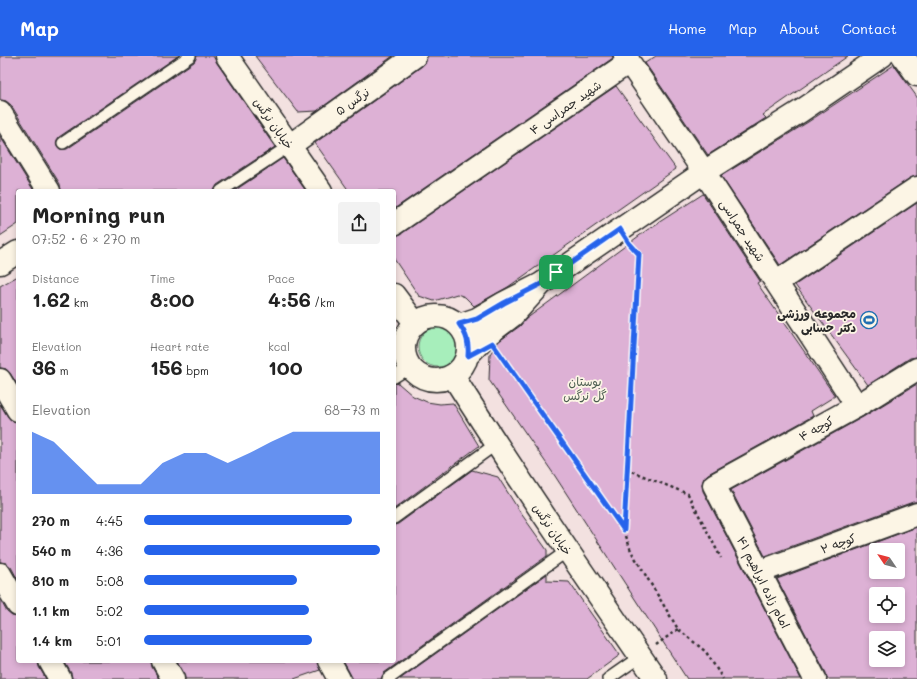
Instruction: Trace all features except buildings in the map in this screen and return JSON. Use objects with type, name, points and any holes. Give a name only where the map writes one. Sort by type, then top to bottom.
[{"type":"street","name":"خیابان نرگس","points":[[228,56],[320,189]]},
{"type":"street","name":"نرگس ۵","points":[[289,146],[415,56]]},
{"type":"street","points":[[459,324],[477,319],[549,278],[704,172],[801,111],[882,56]]},
{"type":"street","points":[[903,56],[917,75]]},
{"type":"street","name":"شهید جمراسی ۴","points":[[396,223],[500,152],[631,58]]},
{"type":"street","name":"شهید جمراسی","points":[[631,58],[857,406]]},
{"type":"street","points":[[0,112],[48,189]]},
{"type":"street","points":[[777,282],[917,188]]},
{"type":"street","points":[[0,263],[16,253]]},
{"type":"street","points":[[468,356],[469,345],[466,334],[459,324],[451,319],[437,315],[423,318],[415,323],[408,333],[404,344],[402,372],[416,374],[434,380],[453,376],[462,367],[468,356],[487,336],[512,316],[549,278]]},
{"type":"street","points":[[396,298],[415,323]]},
{"type":"street","name":"کوچه ۴","points":[[714,485],[857,406],[917,369]]},
{"type":"street","name":"خیابان نرگس","points":[[453,376],[567,551],[656,679]]},
{"type":"street","points":[[0,380],[16,407]]},
{"type":"street","name":"امام زاده ابراهیم ۴۱","points":[[714,485],[815,679]]},
{"type":"street","name":"کوچه ۲","points":[[759,572],[917,514]]},
{"type":"street","points":[[0,574],[16,602]]},
{"type":"street","points":[[51,663],[60,679]]},
{"type":"street","points":[[163,663],[173,679]]},
{"type":"lane","points":[[63,143],[190,56]]},
{"type":"lane","points":[[224,189],[289,146]]},
{"type":"lane","points":[[396,517],[496,444]]},
{"type":"lane","points":[[388,679],[567,551]]},
{"type":"lane","points":[[608,679],[640,656]]},
{"type":"path","points":[[620,229],[629,243],[639,254],[626,469],[624,530]]},
{"type":"path","points":[[497,350],[624,530],[631,551],[678,629],[706,652],[723,679]]},
{"type":"path","points":[[626,469],[688,494],[721,558]]},
{"type":"path","points":[[640,656],[678,629]]},
{"type":"green space","points":[[442,327],[449,330],[455,336],[458,347],[457,355],[449,364],[442,367],[434,367],[427,364],[419,355],[418,343],[421,336],[430,328]]},
{"type":"place","name":"مجموعه ورزشی دکتر حسابی","points":[[869,320]]},
{"type":"route","points":[[620,229],[629,243],[639,254],[626,469],[624,530],[492,343],[468,356],[469,345],[466,334],[459,324],[477,319],[541,284],[556,272],[620,229]]},
{"type":"park label","name":"بوستان گل نرگس","points":[[585,388]]}]
